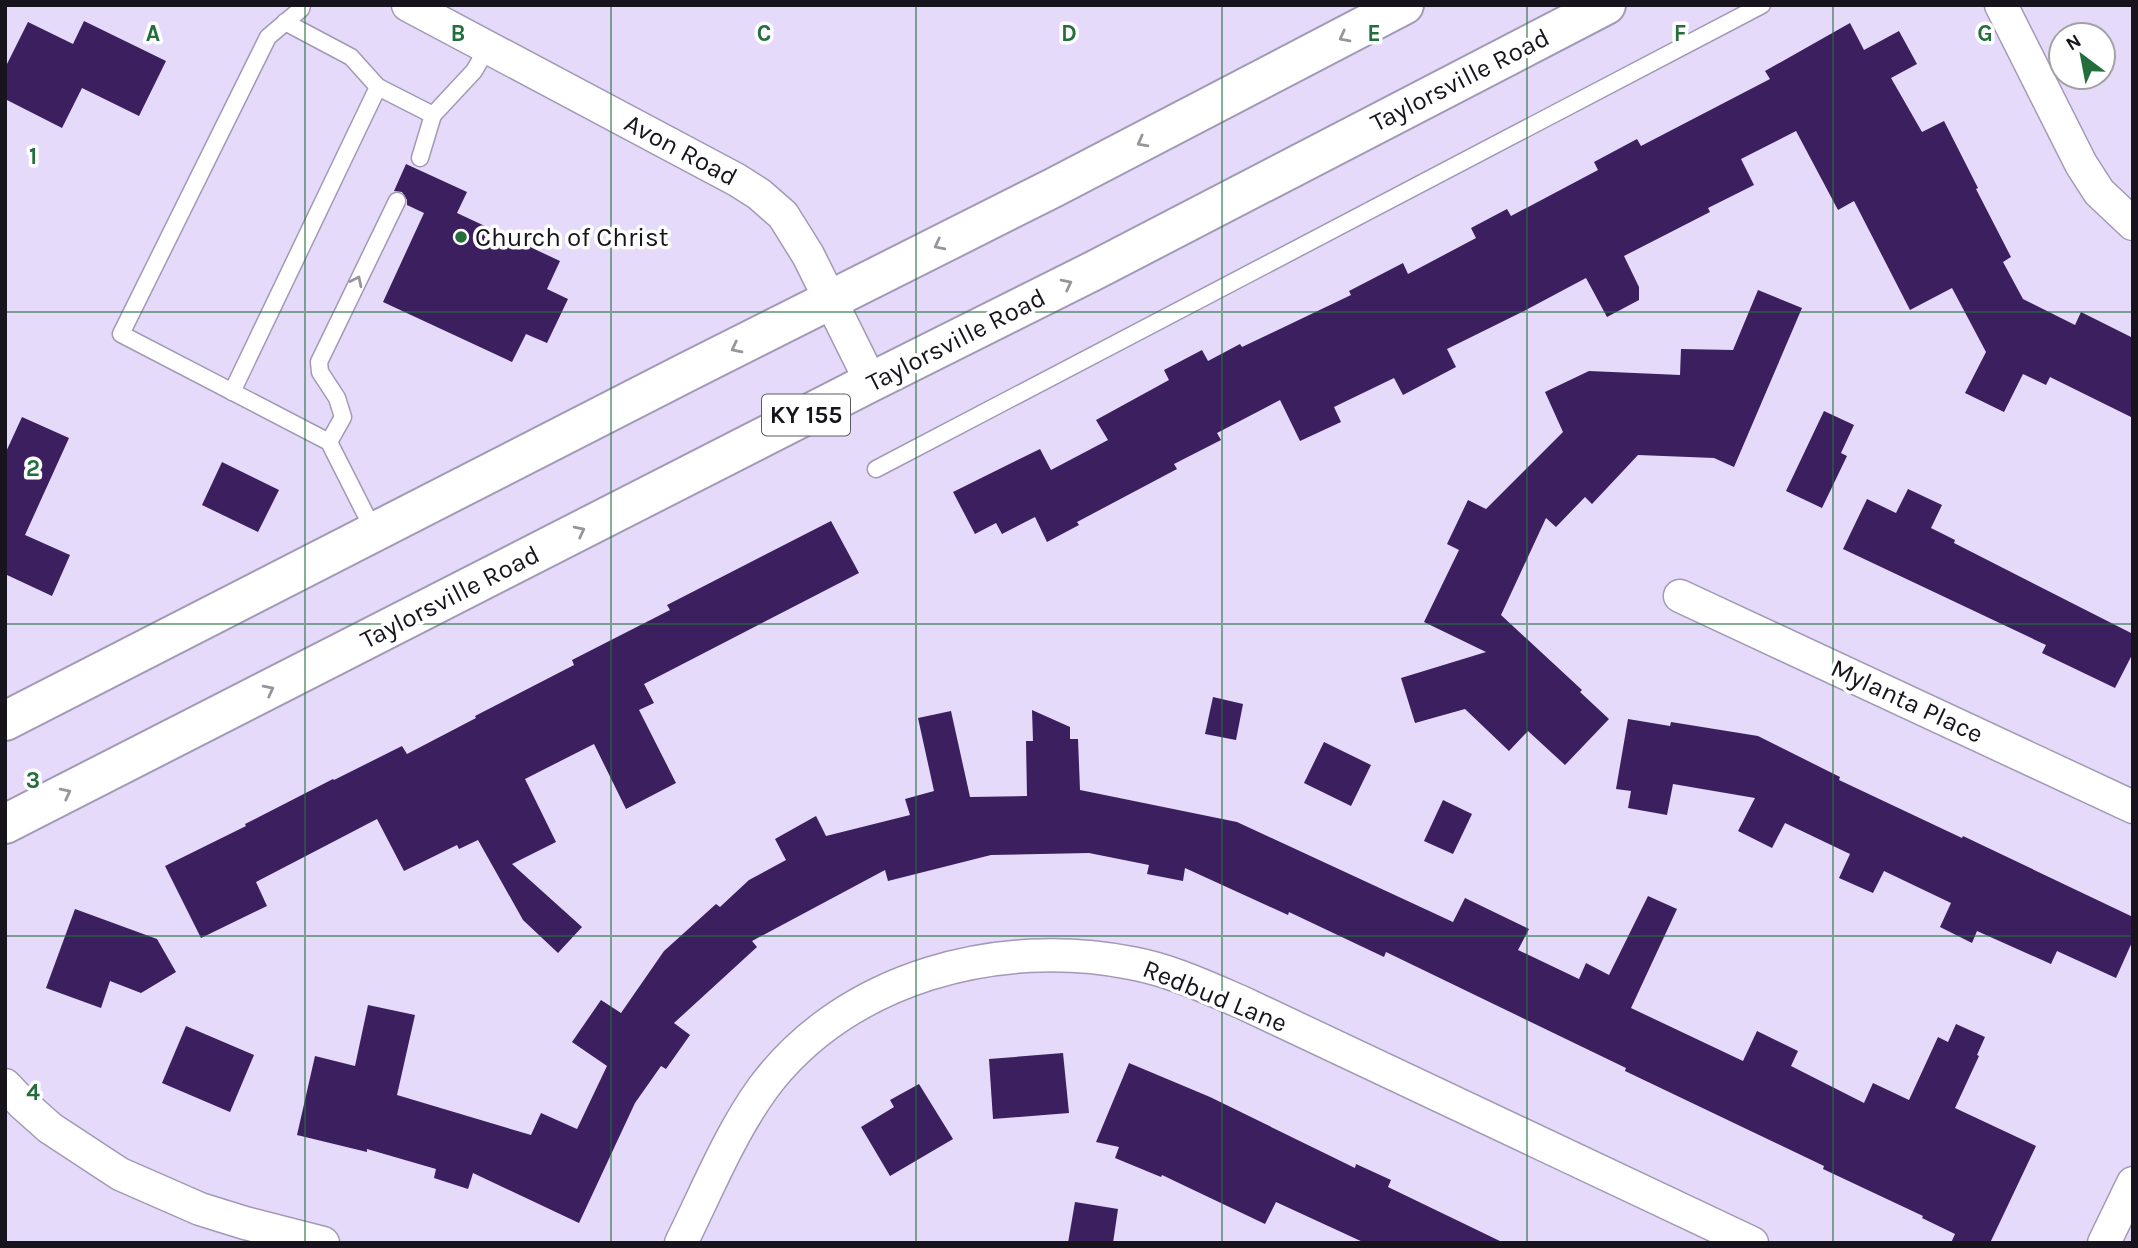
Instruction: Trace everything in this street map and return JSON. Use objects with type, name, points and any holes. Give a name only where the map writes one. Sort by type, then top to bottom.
[{"type":"main road","points":[[5,721],[1053,188],[1404,5]]},
{"type":"main road","name":"Taylorsville Road","points":[[5,824],[1095,270],[1605,5]]},
{"type":"street","name":"Avon Road","points":[[408,5],[759,194],[783,215],[808,256],[871,382]]},
{"type":"street","points":[[2001,5],[2081,164],[2099,192],[2133,224]]},
{"type":"street","name":"Mylanta Place","points":[[1680,596],[2133,807]]},
{"type":"street","name":"Redbud Lane","points":[[681,1243],[736,1132],[763,1088],[818,1031],[856,1006],[897,986],[943,969],[992,959],[1042,954],[1088,956],[1133,963],[1179,975],[1752,1243]]},
{"type":"street","points":[[5,1085],[50,1128],[120,1174],[200,1209],[323,1243]]},
{"type":"street","points":[[2104,1243],[2133,1183]]},
{"type":"lane","points":[[303,5],[268,37],[121,334],[329,442],[375,533]]},
{"type":"lane","points":[[876,468],[1762,5]]},
{"type":"lane","points":[[285,22],[351,57],[378,87],[433,115]]},
{"type":"lane","points":[[420,158],[433,115],[474,71],[488,47]]},
{"type":"lane","points":[[232,392],[378,87]]},
{"type":"lane","points":[[329,442],[343,418],[337,398],[320,372],[319,362],[397,201]]},
{"type":"building","points":[[84,21],[166,61],[139,116],[82,88],[62,128],[5,99],[5,68],[28,22],[73,44]]},
{"type":"building","points":[[1850,23],[1864,50],[1899,31],[1917,64],[1891,78],[1922,132],[1944,121],[2011,257],[2003,262],[2023,299],[2075,325],[2081,312],[2133,338],[2133,418],[2050,377],[2046,385],[2023,374],[2004,412],[1965,393],[1986,352],[1952,288],[1910,310],[1854,201],[1838,210],[1796,131],[1741,159],[1754,185],[1708,208],[1710,212],[1624,256],[1639,287],[1639,300],[1607,317],[1586,278],[1447,349],[1456,367],[1403,395],[1394,378],[1334,407],[1341,422],[1300,441],[1280,400],[1217,433],[1221,440],[1174,464],[1177,469],[1077,522],[1079,525],[1047,542],[1035,517],[1002,534],[996,523],[975,534],[953,492],[1040,449],[1051,470],[1108,440],[1096,420],[1169,380],[1164,370],[1202,350],[1208,361],[1240,344],[1242,347],[1351,295],[1349,291],[1403,263],[1408,274],[1476,238],[1471,228],[1507,209],[1511,216],[1598,170],[1594,162],[1637,139],[1641,146],[1770,79],[1765,71]]},
{"type":"building","name":"Church of Christ","points":[[406,164],[467,192],[457,213],[560,261],[547,289],[568,299],[547,343],[526,334],[512,362],[383,302],[424,213],[407,205],[402,192],[394,191]]},
{"type":"building","points":[[1758,290],[1802,308],[1734,467],[1714,458],[1638,455],[1592,504],[1585,497],[1556,527],[1546,518],[1501,615],[1582,690],[1580,692],[1609,719],[1565,765],[1528,731],[1509,751],[1465,709],[1415,723],[1401,678],[1486,652],[1424,622],[1459,550],[1447,544],[1468,500],[1486,509],[1563,432],[1545,392],[1589,371],[1680,375],[1681,349],[1733,350]]},
{"type":"building","points":[[1824,411],[1854,425],[1841,453],[1847,456],[1822,508],[1786,491]]},
{"type":"building","points":[[22,417],[69,438],[25,535],[70,555],[52,596],[7,575],[5,578],[5,454]]},
{"type":"building","points":[[222,462],[279,490],[258,532],[202,505]]},
{"type":"building","points":[[1908,489],[1942,505],[1931,528],[1955,540],[1954,543],[2133,634],[2133,653],[2115,688],[2042,653],[2046,645],[1843,549],[1867,499],[1896,513]]},
{"type":"building","points":[[831,521],[859,573],[644,684],[654,703],[639,710],[676,783],[626,809],[594,744],[525,779],[556,842],[512,864],[582,927],[558,953],[523,920],[478,840],[459,849],[457,845],[404,871],[377,819],[256,882],[267,906],[201,938],[165,866],[402,746],[407,754],[574,665],[572,660],[670,610],[667,605]]},
{"type":"building","points":[[1213,697],[1243,704],[1236,740],[1205,734]]},
{"type":"building","points":[[1032,710],[1070,727],[1070,739],[1078,739],[1080,790],[1237,822],[1453,922],[1465,898],[1529,929],[1518,950],[1579,979],[1586,963],[1609,975],[1648,896],[1677,909],[1631,1008],[1743,1061],[1757,1031],[1798,1051],[1791,1066],[1864,1103],[1873,1083],[1909,1100],[1938,1037],[1948,1042],[1956,1024],[1985,1037],[1955,1108],[2036,1146],[1990,1243],[1951,1243],[1955,1234],[1922,1218],[1923,1216],[1386,952],[1384,957],[1289,912],[1288,915],[1185,868],[1183,881],[1147,874],[1149,865],[1089,853],[991,855],[888,881],[885,870],[752,941],[757,947],[674,1023],[690,1035],[666,1069],[661,1066],[635,1103],[579,1223],[473,1173],[468,1189],[434,1178],[436,1169],[367,1149],[367,1152],[297,1135],[315,1056],[355,1066],[368,1005],[415,1015],[397,1095],[531,1135],[541,1113],[577,1129],[607,1066],[572,1042],[601,1000],[621,1013],[664,951],[716,904],[720,907],[749,880],[786,860],[775,839],[816,816],[826,836],[910,815],[905,799],[934,791],[918,718],[951,711],[970,797],[1027,796],[1026,741],[1033,741]]},
{"type":"building","points":[[1628,719],[1670,726],[1671,722],[1758,736],[1840,777],[1839,780],[2133,917],[2133,940],[2116,978],[2057,951],[2051,964],[1977,931],[1972,943],[1940,927],[1951,903],[1884,871],[1873,893],[1839,878],[1850,854],[1785,823],[1772,848],[1738,831],[1755,798],[1673,784],[1667,815],[1628,808],[1631,791],[1616,789]]},
{"type":"building","points":[[1324,742],[1371,765],[1351,806],[1304,783]]},
{"type":"building","points":[[1443,800],[1472,814],[1453,854],[1424,841]]},
{"type":"building","points":[[75,909],[157,939],[176,972],[141,993],[110,981],[101,1008],[46,988]]},
{"type":"building","points":[[186,1026],[254,1055],[230,1112],[162,1083]]},
{"type":"building","points":[[1063,1053],[1069,1113],[993,1119],[989,1059]]},
{"type":"building","points":[[1129,1063],[1210,1097],[1355,1168],[1356,1164],[1391,1180],[1388,1187],[1504,1243],[1365,1243],[1276,1202],[1265,1224],[1162,1175],[1161,1177],[1115,1158],[1119,1147],[1096,1142]]},
{"type":"building","points":[[919,1084],[953,1139],[890,1176],[861,1127],[894,1107],[890,1100]]},
{"type":"building","points":[[1075,1202],[1118,1209],[1113,1243],[1068,1243]]},
{"type":"place","name":"Church of Christ","points":[[461,237]]}]
